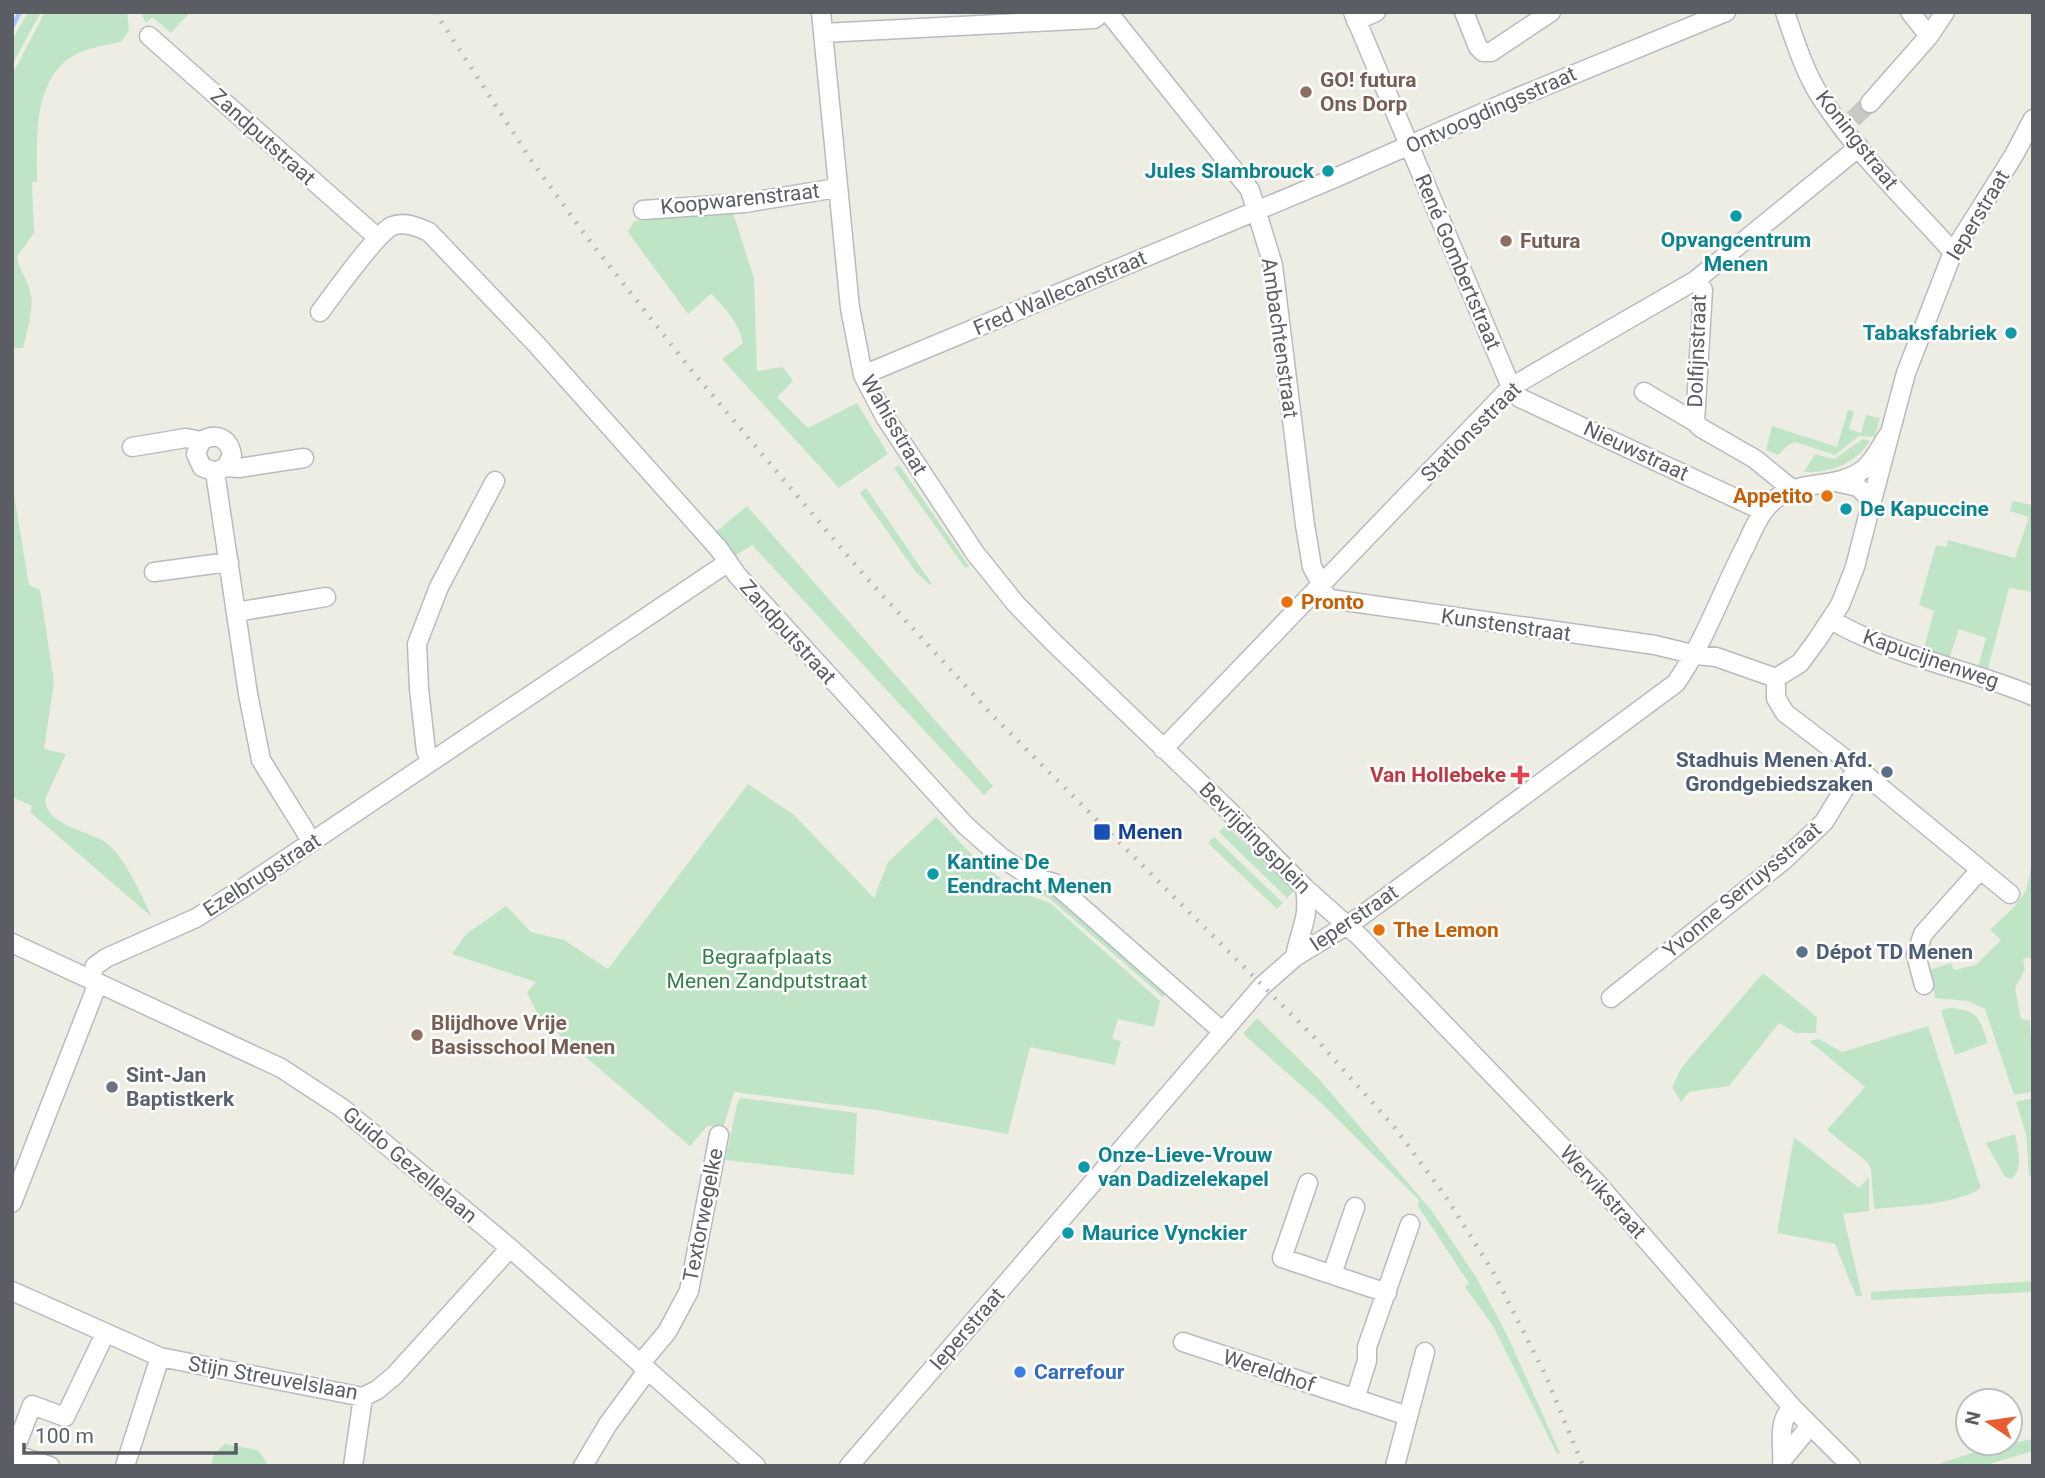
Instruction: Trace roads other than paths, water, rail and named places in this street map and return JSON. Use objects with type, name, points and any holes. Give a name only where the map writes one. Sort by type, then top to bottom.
[{"type":"street","name":"Wahisstraat","points":[[821,12],[850,308],[863,375],[906,449],[975,553],[1051,640],[1163,749]]},
{"type":"street","points":[[823,33],[1094,19],[1102,12]]},
{"type":"street","name":"Ambachtenstraat","points":[[1108,12],[1250,190],[1273,265],[1304,525],[1312,567],[1321,587]]},
{"type":"street","points":[[1354,16],[1376,12]]},
{"type":"street","points":[[1464,12],[1478,47],[1483,52],[1491,52],[1551,12]]},
{"type":"street","name":"Ontvoogdingsstraat","points":[[1257,211],[1516,98],[1726,12]]},
{"type":"street","name":"Koningstraat","points":[[1785,12],[1808,73],[1820,96],[1848,124],[1859,147],[1953,252]]},
{"type":"street","points":[[1910,12],[1929,36]]},
{"type":"street","points":[[1870,103],[1929,36],[1945,12]]},
{"type":"street","name":"René Gombertstraat","points":[[1354,16],[1511,387]]},
{"type":"street","name":"Zandputstraat","points":[[149,36],[378,238]]},
{"type":"street","name":"Ieperstraat","points":[[1870,508],[1906,373],[1953,252],[2014,156],[2033,119]]},
{"type":"street","name":"Stationsstraat","points":[[1163,749],[1511,387],[1696,280],[1859,147]]},
{"type":"street","name":"Koopwarenstraat","points":[[643,210],[745,203],[837,188]]},
{"type":"street","name":"Fred Wallecanstraat","points":[[863,375],[1257,211]]},
{"type":"street","name":"Zandputstraat","points":[[320,312],[378,238],[392,226],[417,226],[429,232],[537,345],[719,549],[727,563],[965,825],[1001,857],[1031,877],[1054,883],[1223,1032]]},
{"type":"street","name":"Dolfijnstraat","points":[[1695,422],[1703,290],[1696,280]]},
{"type":"street","name":"Nieuwstraat","points":[[1511,387],[1520,398],[1763,512]]},
{"type":"street","name":"Dolfijnstraat","points":[[1644,392],[1755,459],[1790,490]]},
{"type":"street","name":"Ieperstraat","points":[[849,1466],[1262,986],[1295,957],[1348,925],[1676,684],[1696,655],[1729,577],[1763,512],[1777,497],[1790,490],[1808,484],[1836,482],[1865,468],[1889,434]]},
{"type":"street","points":[[132,447],[186,438],[201,441],[214,436],[227,442],[232,455],[220,470],[229,562],[261,760],[312,842]]},
{"type":"street","points":[[201,441],[197,447],[197,461],[207,471],[304,458]]},
{"type":"street","points":[[432,761],[426,751],[417,644],[445,575],[495,481]]},
{"type":"street","points":[[1776,678],[1800,663],[1831,619],[1847,589],[1870,508],[1868,497],[1863,491],[1851,484],[1836,482]]},
{"type":"street","points":[[154,572],[229,562]]},
{"type":"street","name":"Ezelbrugstraat","points":[[94,981],[95,966],[106,958],[196,918],[727,563]]},
{"type":"street","name":"Kunstenstraat","points":[[1321,587],[1330,599],[1655,645],[1696,655]]},
{"type":"street","points":[[236,612],[326,597]]},
{"type":"street","name":"Kapucijnenweg","points":[[1831,619],[1855,633],[1908,655],[2007,685],[2033,696]]},
{"type":"street","points":[[1696,655],[1716,657],[1776,678]]},
{"type":"street","points":[[1776,678],[1776,698],[1785,713],[1857,768],[2010,894]]},
{"type":"street","name":"Bevrijdingsplein","points":[[1163,749],[1305,888],[1348,925]]},
{"type":"street","name":"Yvonne Serruysstraat","points":[[1611,998],[1784,860],[1824,822],[1857,768]]},
{"type":"street","points":[[1924,985],[1916,955],[1923,934],[1979,870]]},
{"type":"street","points":[[1295,957],[1298,937],[1307,915],[1305,888]]},
{"type":"street","name":"Wervikstraat","points":[[1348,925],[1595,1181],[1792,1407],[1851,1466]]},
{"type":"street","name":"Guido Gezellelaan","points":[[12,943],[281,1068],[317,1090],[370,1129],[510,1248],[756,1466]]},
{"type":"street","points":[[12,1203],[94,981]]},
{"type":"street","name":"Textorwegelke","points":[[583,1466],[667,1332],[689,1291],[719,1135]]},
{"type":"street","points":[[1308,1183],[1282,1258],[1387,1293]]},
{"type":"street","points":[[1332,1274],[1355,1207]]},
{"type":"street","points":[[1355,1399],[1367,1361],[1367,1346],[1410,1224]]},
{"type":"street","name":"Stijn Streuvelslaan","points":[[12,1291],[160,1357],[363,1397],[377,1390],[395,1375],[510,1248]]},
{"type":"street","points":[[50,1466],[13,1454],[32,1405],[65,1417],[104,1334]]},
{"type":"street","name":"Wereldhof","points":[[1182,1342],[1408,1416]]},
{"type":"street","points":[[1395,1466],[1426,1352]]},
{"type":"street","points":[[125,1466],[160,1357]]},
{"type":"street","points":[[353,1466],[363,1397]]},
{"type":"street","points":[[1782,1462],[1781,1432],[1786,1414],[1792,1407]]},
{"type":"street","points":[[1782,1462],[1810,1426]]},
{"type":"waterway","points":[[12,27],[20,12]]},
{"type":"tunnel","points":[[1853,119],[1870,103]]},
{"type":"railway","points":[[435,12],[531,160],[586,236],[692,371],[863,574],[994,717],[1317,1040],[1395,1128],[1446,1197],[1492,1270],[1545,1374],[1583,1466]]},
{"type":"place","name":"GO! futura Ons Dorp","points":[[1306,92]]},
{"type":"place","name":"Jules Slambrouck","points":[[1328,171]]},
{"type":"place","name":"Opvangcentrum Menen","points":[[1736,216]]},
{"type":"place","name":"Futura","points":[[1506,241]]},
{"type":"place","name":"Tabaksfabriek","points":[[2011,333]]},
{"type":"place","name":"Appetito","points":[[1827,496]]},
{"type":"place","name":"De Kapuccine","points":[[1846,509]]},
{"type":"place","name":"Pronto","points":[[1287,602]]},
{"type":"place","name":"Stadhuis Menen Afd. Grondgebiedszaken","points":[[1887,772]]},
{"type":"place","name":"Van Hollebeke","points":[[1520,775]]},
{"type":"place","name":"Menen","points":[[1102,832]]},
{"type":"place","name":"Kantine De Eendracht Menen","points":[[933,874]]},
{"type":"place","name":"The Lemon","points":[[1379,930]]},
{"type":"place","name":"Dépot TD Menen","points":[[1802,952]]},
{"type":"place","name":"Blijdhove Vrije Basisschool Menen","points":[[417,1035]]},
{"type":"place","name":"Sint-Jan Baptistkerk","points":[[112,1087]]},
{"type":"place","name":"Onze-Lieve-Vrouw van Dadizelekapel","points":[[1084,1167]]},
{"type":"place","name":"Maurice Vynckier","points":[[1068,1233]]},
{"type":"place","name":"Carrefour","points":[[1020,1372]]},
{"type":"park label","name":"Begraafplaats Menen Zandputstraat","points":[[767,969]]}]
